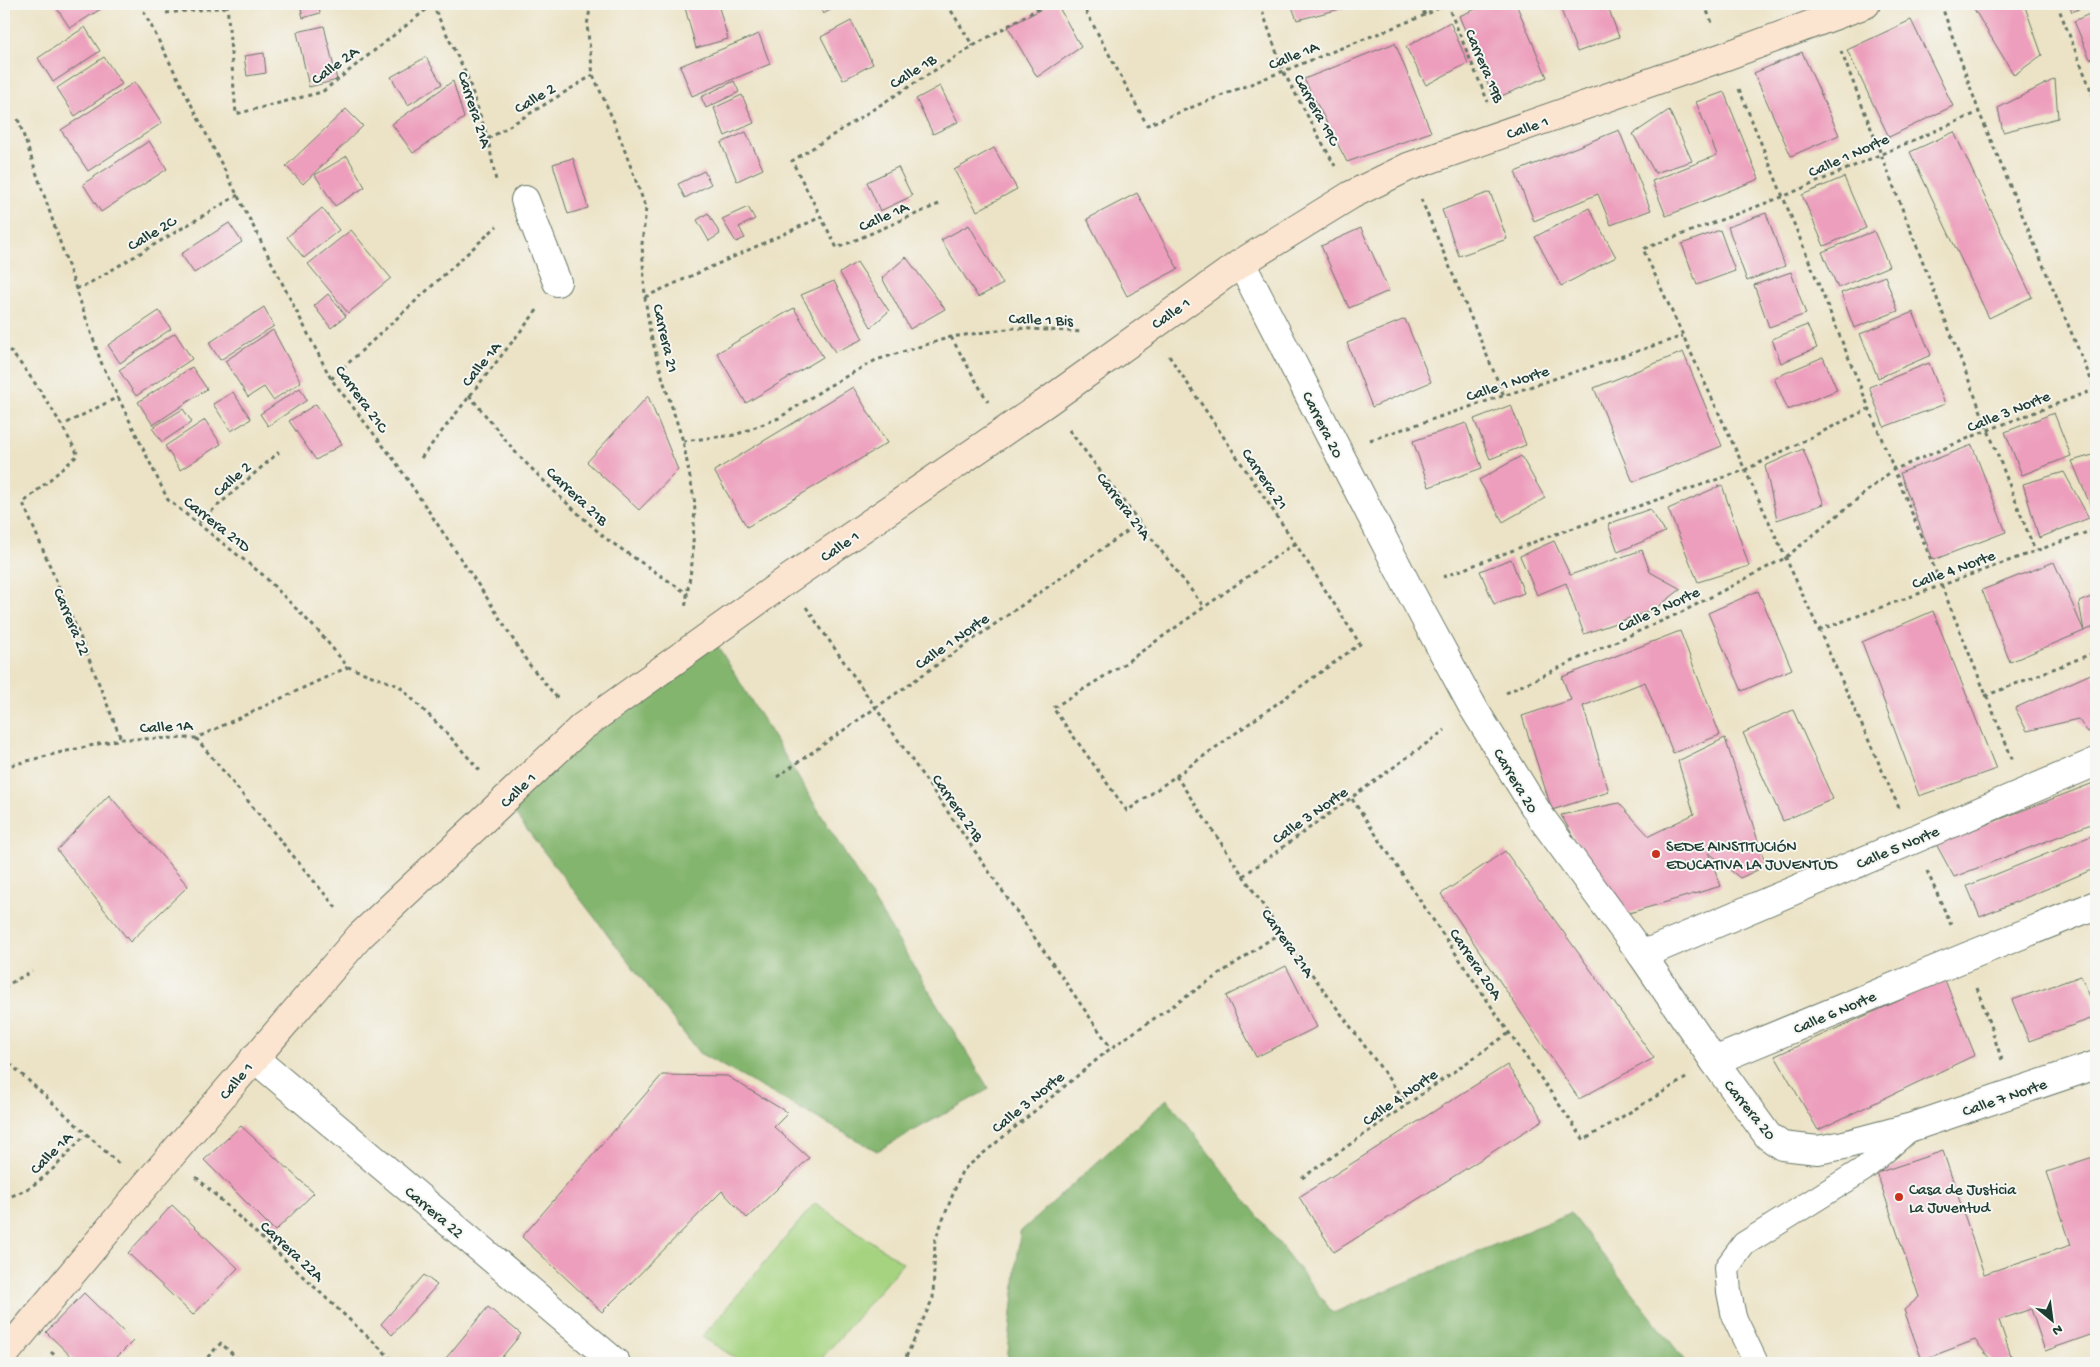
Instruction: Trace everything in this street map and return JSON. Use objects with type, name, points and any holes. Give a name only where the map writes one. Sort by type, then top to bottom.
[{"type":"street","name":"Calle 1","points":[[4,1355],[144,1187],[360,936],[582,727],[787,580],[1047,402],[1139,334],[1241,263],[1351,195],[1408,167],[1726,56],[1866,4]]},
{"type":"street","points":[[525,200],[556,282]]},
{"type":"street","name":"Carrera 20","points":[[1241,263],[1409,589],[1474,709],[1540,816],[1642,955],[1768,1136],[1782,1146],[1818,1150],[1912,1128]]},
{"type":"street","name":"Calle 5 Norte","points":[[1642,955],[2096,762]]},
{"type":"street","name":"Calle 6 Norte","points":[[1714,1061],[2096,905]]},
{"type":"street","name":"Carrera 22","points":[[254,1058],[616,1363]]},
{"type":"street","name":"Calle 7 Norte","points":[[1912,1128],[2096,1065]]},
{"type":"lane","points":[[1756,1363],[1734,1317],[1727,1267],[1744,1244],[1864,1169],[1912,1128]]},
{"type":"path","name":"Carrera 21C","points":[[140,4],[331,379],[426,506],[528,663],[582,727]]},
{"type":"path","name":"Calle 2A","points":[[228,5],[236,114],[322,92],[432,4]]},
{"type":"path","name":"Carrera 21A","points":[[432,4],[467,76],[488,139],[497,184]]},
{"type":"path","name":"Carrera 21","points":[[591,4],[587,25],[593,75],[615,124],[646,208],[642,244],[644,297],[650,332],[683,441],[695,504],[692,563],[685,614]]},
{"type":"path","points":[[947,4],[973,46]]},
{"type":"path","name":"Calle 1B","points":[[821,217],[792,160],[973,46],[1046,4]]},
{"type":"path","name":"Calle 1A","points":[[1082,4],[1148,125],[1425,15],[1447,4]]},
{"type":"path","name":"Carrera 19C","points":[[1260,4],[1283,71],[1351,195]]},
{"type":"path","points":[[1420,4],[1425,15]]},
{"type":"path","name":"Carrera 19B","points":[[1447,4],[1501,135]]},
{"type":"path","points":[[1941,4],[1978,112],[2096,389]]},
{"type":"path","points":[[2057,4],[2096,103]]},
{"type":"path","points":[[166,13],[228,5]]},
{"type":"path","points":[[1829,18],[2035,551]]},
{"type":"path","points":[[1726,56],[1940,586],[2026,792]]},
{"type":"path","name":"Calle 2","points":[[488,139],[593,75]]},
{"type":"path","name":"Calle 1 Norte","points":[[1338,450],[1683,336],[1643,249],[1782,197],[1978,112]]},
{"type":"path","name":"Carrera 21D","points":[[18,119],[101,362],[168,500],[199,522],[263,575],[319,632],[348,667],[399,686],[444,730],[506,800]]},
{"type":"path","points":[[1408,167],[1504,396]]},
{"type":"path","name":"Calle 2C","points":[[76,289],[88,284],[238,195]]},
{"type":"path","points":[[331,379],[525,200]]},
{"type":"path","name":"Calle 1A","points":[[821,217],[837,248],[939,204]]},
{"type":"path","points":[[644,297],[821,217]]},
{"type":"path","name":"Calle 1A","points":[[421,458],[469,395],[523,330],[556,282]]},
{"type":"path","name":"Calle 1 Bis","points":[[683,441],[735,435],[779,418],[827,387],[876,360],[952,336],[1014,328],[1139,334]]},
{"type":"path","name":"Carrera 21","points":[[1139,334],[1295,543],[1360,644],[1176,776]]},
{"type":"path","points":[[952,336],[1004,431]]},
{"type":"path","points":[[1683,336],[1785,558]]},
{"type":"path","name":"Carrera 22","points":[[4,344],[18,359],[56,414],[78,454],[23,503],[80,634],[121,739]]},
{"type":"path","name":"Calle 3 Norte","points":[[1243,876],[1474,709],[1588,654],[1684,612],[1785,558],[1893,470],[1988,430],[2096,389]]},
{"type":"path","name":"Carrera 21B","points":[[469,395],[518,454],[565,502],[605,538],[688,594]]},
{"type":"path","points":[[67,422],[118,397]]},
{"type":"path","name":"Carrera 21A","points":[[1047,402],[1204,607]]},
{"type":"path","points":[[1409,589],[1550,536],[1745,470],[1868,409]]},
{"type":"path","name":"Calle 2","points":[[199,522],[279,452]]},
{"type":"path","name":"Calle 1 Norte","points":[[777,777],[1139,523]]},
{"type":"path","name":"Calle 4 Norte","points":[[1819,630],[2096,529]]},
{"type":"path","points":[[1176,776],[1127,812],[1053,708],[1121,666],[1295,543]]},
{"type":"path","name":"Carrera 21B","points":[[787,580],[1112,1048]]},
{"type":"path","points":[[1985,696],[2096,652]]},
{"type":"path","name":"Calle 1A","points":[[4,767],[121,739],[196,738],[348,667]]},
{"type":"path","points":[[196,738],[360,936]]},
{"type":"path","name":"Carrera 21A","points":[[1176,776],[1281,932],[1408,1105]]},
{"type":"path","name":"Carrera 20A","points":[[1352,798],[1509,1033],[1584,1140],[1714,1061]]},
{"type":"path","name":"Calle 3 Norte","points":[[901,1363],[906,1358],[933,1298],[935,1240],[962,1171],[1112,1048],[1281,932]]},
{"type":"path","points":[[4,987],[32,971]]},
{"type":"path","name":"Calle 4 Norte","points":[[1302,1178],[1509,1033]]},
{"type":"path","points":[[4,1058],[144,1187]]},
{"type":"path","name":"Calle 1A","points":[[4,1198],[17,1195],[37,1184],[86,1135]]},
{"type":"path","name":"Carrera 22A","points":[[172,1155],[396,1363]]},
{"type":"path","points":[[202,1363],[221,1343],[242,1363]]},
{"type":"green space","points":[[711,635],[989,1089],[877,1151],[699,1053],[504,800]]},
{"type":"green space","points":[[1167,1099],[1333,1313],[1570,1213],[1687,1363],[1007,1363],[1020,1232]]},
{"type":"green space","points":[[815,1203],[903,1263],[818,1363],[744,1363],[702,1337]]},
{"type":"building","points":[[54,4],[109,4],[70,28]]},
{"type":"building","points":[[300,4],[318,4],[320,13],[303,18]]},
{"type":"building","points":[[684,4],[718,4],[728,39],[696,48]]},
{"type":"building","points":[[818,4],[842,4],[823,14]]},
{"type":"building","points":[[1051,4],[1057,4],[1081,47],[1037,77],[1008,27]]},
{"type":"building","points":[[1291,4],[1347,4],[1348,7],[1297,20]]},
{"type":"building","points":[[1488,4],[1516,4],[1547,77],[1494,99],[1459,16]]},
{"type":"building","points":[[1559,4],[1607,4],[1619,37],[1577,52]]},
{"type":"building","points":[[1971,4],[2024,4],[2042,55],[2014,75]]},
{"type":"building","points":[[2069,4],[2090,4],[2072,12]]},
{"type":"building","points":[[2096,11],[2096,57],[2090,59],[2074,21]]},
{"type":"building","points":[[1911,20],[1953,106],[1889,137],[1847,50]]},
{"type":"building","points":[[851,21],[873,64],[843,80],[821,37]]},
{"type":"building","points":[[1450,22],[1468,63],[1426,85],[1406,47]]},
{"type":"building","points":[[324,26],[337,80],[309,87],[297,32]]},
{"type":"building","points":[[85,27],[100,51],[53,82],[38,58]]},
{"type":"building","points":[[759,34],[770,64],[692,96],[680,66]]},
{"type":"building","points":[[1395,43],[1431,132],[1347,162],[1304,79]]},
{"type":"building","points":[[1802,52],[1839,135],[1791,156],[1754,73]]},
{"type":"building","points":[[264,53],[266,73],[247,76],[244,56]]},
{"type":"building","points":[[104,57],[122,84],[75,116],[57,88]]},
{"type":"building","points":[[426,57],[442,84],[408,105],[391,77]]},
{"type":"building","points":[[2055,79],[2058,118],[2003,132],[1998,108]]},
{"type":"building","points":[[453,81],[464,118],[413,153],[392,124]]},
{"type":"building","points":[[734,81],[739,92],[706,108],[701,97]]},
{"type":"building","points":[[135,82],[162,123],[88,171],[61,130]]},
{"type":"building","points":[[940,86],[958,122],[933,134],[916,99]]},
{"type":"building","points":[[1724,92],[1759,179],[1666,216],[1652,181],[1717,155],[1696,102]]},
{"type":"building","points":[[742,95],[754,123],[725,136],[714,108]]},
{"type":"building","points":[[346,109],[363,126],[303,184],[286,166]]},
{"type":"building","points":[[1669,110],[1692,161],[1655,173],[1633,134]]},
{"type":"building","points":[[1619,130],[1651,210],[1611,225],[1598,194],[1534,221],[1515,172]]},
{"type":"building","points":[[746,132],[763,169],[737,181],[721,143]]},
{"type":"building","points":[[1954,132],[2032,297],[1989,318],[1910,152]]},
{"type":"building","points":[[149,141],[167,169],[101,212],[83,184]]},
{"type":"building","points":[[994,148],[1017,189],[977,211],[954,170]]},
{"type":"building","points":[[347,156],[365,187],[335,206],[315,175]]},
{"type":"building","points":[[573,158],[588,208],[568,214],[553,164]]},
{"type":"building","points":[[898,167],[912,196],[880,211],[867,182]]},
{"type":"building","points":[[704,171],[711,184],[685,198],[678,184]]},
{"type":"building","points":[[1844,177],[1866,228],[1824,246],[1802,195]]},
{"type":"building","points":[[1490,192],[1507,239],[1459,256],[1442,210]]},
{"type":"building","points":[[1137,193],[1178,269],[1127,296],[1087,219]]},
{"type":"building","points":[[748,207],[755,219],[739,227],[745,238],[736,242],[722,219]]},
{"type":"building","points":[[322,208],[339,230],[304,258],[287,237]]},
{"type":"building","points":[[1589,208],[1616,257],[1561,286],[1535,237]]},
{"type":"building","points":[[708,213],[720,234],[709,241],[697,220]]},
{"type":"building","points":[[1766,213],[1785,266],[1747,281],[1728,227]]},
{"type":"building","points":[[229,223],[242,242],[194,273],[181,254]]},
{"type":"building","points":[[969,225],[1003,284],[978,297],[941,240]]},
{"type":"building","points":[[1361,228],[1389,291],[1349,308],[1321,246]]},
{"type":"building","points":[[351,230],[391,278],[348,313],[308,264]]},
{"type":"building","points":[[1720,230],[1735,271],[1697,285],[1682,244]]},
{"type":"building","points":[[1874,231],[1889,266],[1838,288],[1822,252]]},
{"type":"building","points":[[906,257],[945,309],[910,329],[882,278]]},
{"type":"building","points":[[857,262],[889,311],[871,327],[840,273]]},
{"type":"building","points":[[1791,272],[1806,314],[1769,327],[1754,285]]},
{"type":"building","points":[[1885,276],[1898,311],[1854,328],[1841,293]]},
{"type":"building","points":[[834,281],[863,339],[835,352],[801,295]]},
{"type":"building","points":[[328,294],[346,316],[331,328],[314,306]]},
{"type":"building","points":[[264,307],[274,326],[220,360],[209,343]]},
{"type":"building","points":[[794,308],[823,357],[746,403],[717,353]]},
{"type":"building","points":[[159,311],[171,329],[120,363],[108,345]]},
{"type":"building","points":[[1913,312],[1931,355],[1878,378],[1860,334]]},
{"type":"building","points":[[1405,319],[1431,382],[1372,407],[1347,343]]},
{"type":"building","points":[[1807,325],[1817,348],[1781,363],[1772,339]]},
{"type":"building","points":[[273,330],[301,382],[273,400],[264,387],[248,397],[225,361]]},
{"type":"building","points":[[175,333],[192,359],[136,396],[119,370]]},
{"type":"building","points":[[1683,352],[1722,446],[1633,482],[1594,388]]},
{"type":"building","points":[[1823,357],[1837,390],[1788,410],[1774,378]]},
{"type":"building","points":[[1929,363],[1945,404],[1884,427],[1869,387]]},
{"type":"building","points":[[192,367],[207,389],[153,425],[138,402]]},
{"type":"building","points":[[853,387],[887,443],[747,527],[714,471]]},
{"type":"building","points":[[300,388],[307,400],[268,426],[260,414]]},
{"type":"building","points":[[233,392],[251,419],[231,431],[213,404]]},
{"type":"building","points":[[648,396],[678,470],[639,510],[587,462]]},
{"type":"building","points":[[316,404],[342,444],[316,460],[289,421]]},
{"type":"building","points":[[1511,405],[1526,445],[1490,459],[1474,419]]},
{"type":"building","points":[[183,409],[192,422],[162,442],[152,428]]},
{"type":"building","points":[[2054,413],[2071,456],[2022,475],[2005,432]]},
{"type":"building","points":[[205,420],[221,444],[180,470],[165,446]]},
{"type":"building","points":[[1466,423],[1482,468],[1429,487],[1413,441]]},
{"type":"building","points":[[1972,445],[2006,532],[1933,560],[1900,473]]},
{"type":"building","points":[[1803,449],[1824,504],[1777,520],[1765,466]]},
{"type":"building","points":[[2096,454],[2096,519],[2072,461]]},
{"type":"building","points":[[1521,456],[1545,498],[1503,522],[1479,480]]},
{"type":"building","points":[[2064,472],[2089,518],[2039,538],[2023,484]]},
{"type":"building","points":[[1722,485],[1749,566],[1698,582],[1668,509]]},
{"type":"building","points":[[1650,509],[1665,532],[1618,552],[1608,524]]},
{"type":"building","points":[[1554,541],[1570,575],[1642,550],[1650,572],[1681,589],[1655,609],[1584,634],[1566,583],[1537,595],[1520,556]]},
{"type":"building","points":[[1511,559],[1524,593],[1494,604],[1480,571]]},
{"type":"building","points":[[2054,562],[2084,631],[2010,662],[1982,590]]},
{"type":"building","points":[[1758,591],[1792,669],[1742,691],[1708,613]]},
{"type":"building","points":[[2096,595],[2096,626],[2084,631],[2079,602]]},
{"type":"building","points":[[1933,611],[1996,769],[1919,796],[1862,642]]},
{"type":"building","points":[[1680,631],[1720,735],[1673,753],[1645,682],[1583,706],[1609,792],[1552,810],[1522,716],[1571,700],[1562,677]]},
{"type":"building","points":[[2093,673],[2096,682],[2096,730],[2088,732],[2078,719],[2027,731],[2015,708]]},
{"type":"building","points":[[1793,710],[1833,799],[1783,821],[1743,733]]},
{"type":"building","points":[[1725,738],[1766,866],[1740,878],[1708,852],[1721,886],[1619,916],[1561,815],[1619,803],[1649,836],[1694,814],[1678,761]]},
{"type":"building","points":[[2096,782],[2096,822],[1954,877],[1936,844]]},
{"type":"building","points":[[109,795],[188,886],[130,942],[57,850]]},
{"type":"building","points":[[2096,834],[2096,868],[1980,917],[1967,886]]},
{"type":"building","points":[[1505,851],[1654,1058],[1579,1099],[1441,894]]},
{"type":"building","points":[[1286,966],[1317,1027],[1256,1057],[1226,996]]},
{"type":"building","points":[[2081,976],[2096,1010],[2096,1017],[2029,1041],[2012,1000]]},
{"type":"building","points":[[1945,980],[1975,1055],[1818,1130],[1775,1056]]},
{"type":"building","points":[[1507,1065],[1543,1120],[1334,1252],[1299,1197]]},
{"type":"building","points":[[662,1075],[727,1076],[788,1113],[774,1127],[809,1158],[747,1218],[722,1191],[602,1312],[522,1237]]},
{"type":"building","points":[[241,1126],[314,1193],[275,1231],[204,1160]]},
{"type":"building","points":[[1943,1151],[1984,1274],[2071,1245],[2047,1172],[2096,1156],[2096,1333],[2045,1351],[2031,1309],[1999,1320],[2012,1359],[1993,1363],[1975,1340],[1922,1360],[1904,1310],[1919,1297],[1877,1173]]},
{"type":"building","points":[[172,1205],[238,1268],[193,1315],[128,1253]]},
{"type":"building","points":[[424,1275],[437,1285],[392,1335],[381,1324]]},
{"type":"building","points":[[84,1293],[133,1341],[111,1363],[78,1363],[46,1332]]},
{"type":"building","points":[[488,1307],[521,1334],[497,1363],[442,1363]]},
{"type":"place","name":"SEDE AINSTITUCIÓN EDUCATIVA LA JUVENTUD","points":[[1656,854]]},
{"type":"place","name":"Casa de Justicia La Juventud","points":[[1899,1197]]}]
